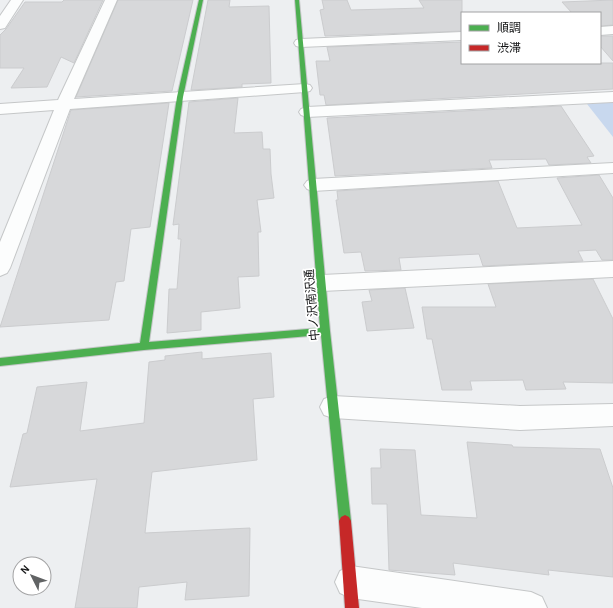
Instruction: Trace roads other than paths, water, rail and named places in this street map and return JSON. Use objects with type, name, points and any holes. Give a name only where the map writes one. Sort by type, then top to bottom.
[{"type":"street","points":[[0,25],[17,0]]},
{"type":"street","points":[[0,268],[64,104],[111,0]]},
{"type":"street","points":[[144,346],[180,97],[201,0]]},
{"type":"street","name":"中ノ沢南沢通","points":[[297,0],[314,185],[325,331],[352,595]]},
{"type":"street","points":[[601,31],[613,30]]},
{"type":"street","points":[[301,43],[461,36]]},
{"type":"street","points":[[0,108],[305,88]]},
{"type":"street","points":[[307,112],[613,97]]},
{"type":"street","points":[[314,185],[613,168]]},
{"type":"street","points":[[322,284],[613,269]]},
{"type":"street","points":[[0,362],[144,346],[325,331]]},
{"type":"street","points":[[333,407],[520,418],[613,415]]},
{"type":"street","points":[[352,595],[531,608]]}]
